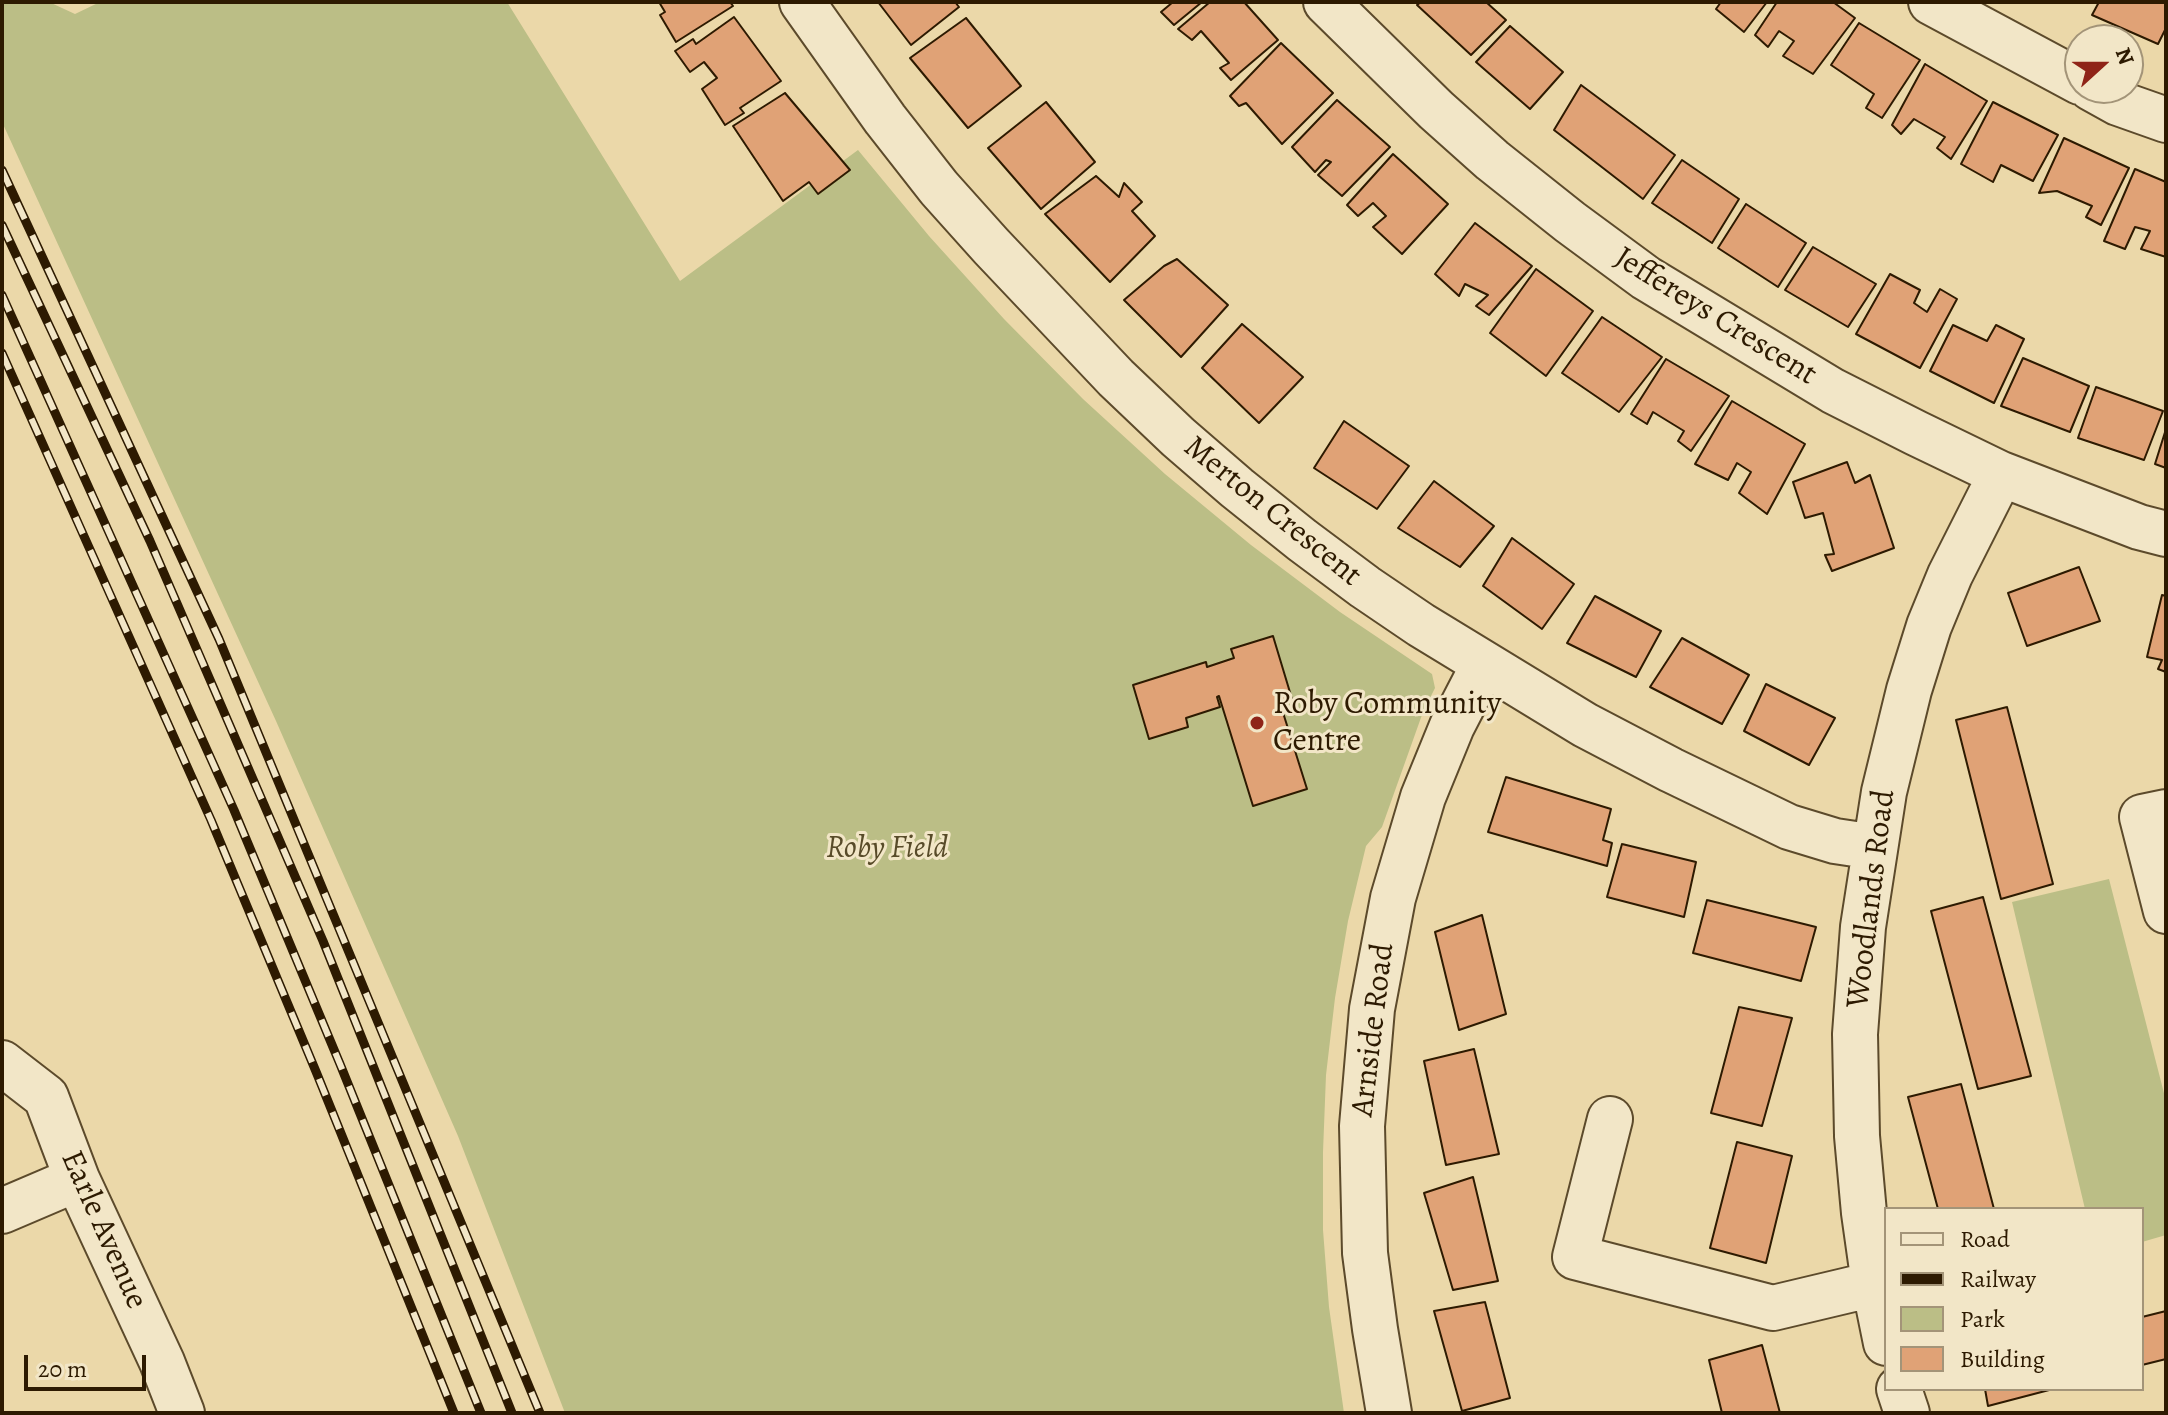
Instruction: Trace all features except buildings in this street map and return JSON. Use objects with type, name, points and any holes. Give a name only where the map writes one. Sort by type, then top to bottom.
[{"type":"street","name":"Merton Crescent","points":[[802,2],[885,119],[939,188],[1000,257],[1116,378],[1225,478],[1302,540],[1365,587],[1585,725],[1789,827],[1835,841],[1875,847]]},
{"type":"street","name":"Jeffereys Crescent","points":[[1326,2],[1492,160],[1646,278],[1833,391],[2001,474],[2139,527],[2166,534]]},
{"type":"street","points":[[1931,2],[2064,73]]},
{"type":"street","points":[[2121,104],[2166,120]]},
{"type":"street","name":"Woodlands Road","points":[[1884,1333],[1864,1213],[1857,1136],[1855,1034],[1863,927],[1896,738],[1929,626],[1950,575],[2001,474]]},
{"type":"street","name":"Arnside Road","points":[[1389,1413],[1365,1253],[1362,1126],[1372,1009],[1393,898],[1423,797],[1452,726],[1484,664]]},
{"type":"street","points":[[2166,812],[2142,817],[2166,911]]},
{"type":"street","name":"Earle Avenue","points":[[2,1063],[46,1097],[77,1179],[162,1362],[182,1413]]},
{"type":"street","points":[[1610,1119],[1575,1257],[1773,1308],[1874,1284]]},
{"type":"street","points":[[2,1211],[77,1179]]},
{"type":"street","points":[[1900,1391],[1907,1413]]},
{"type":"green space","name":"Roby Field","points":[[2,2],[49,2],[75,14],[100,2],[507,2],[680,281],[858,150],[929,236],[1004,319],[1083,399],[1165,474],[1251,545],[1340,612],[1432,674],[1435,688],[1423,712],[1382,827],[1366,846],[1348,921],[1335,998],[1326,1075],[1323,1230],[1329,1307],[1344,1413],[565,1413],[458,1136],[276,721],[2,122]]},
{"type":"green space","points":[[2109,879],[2166,1101],[2166,1235],[2144,1241],[2144,1207],[2085,1207],[2012,902]]},
{"type":"railway","points":[[2,170],[219,639],[540,1413]]},
{"type":"railway","points":[[2,225],[150,541],[323,941],[512,1413]]},
{"type":"railway","points":[[2,295],[234,810],[481,1413]]},
{"type":"railway","points":[[2,353],[211,820],[454,1413]]},
{"type":"place","name":"Roby Community Centre","points":[[1257,723]]}]
